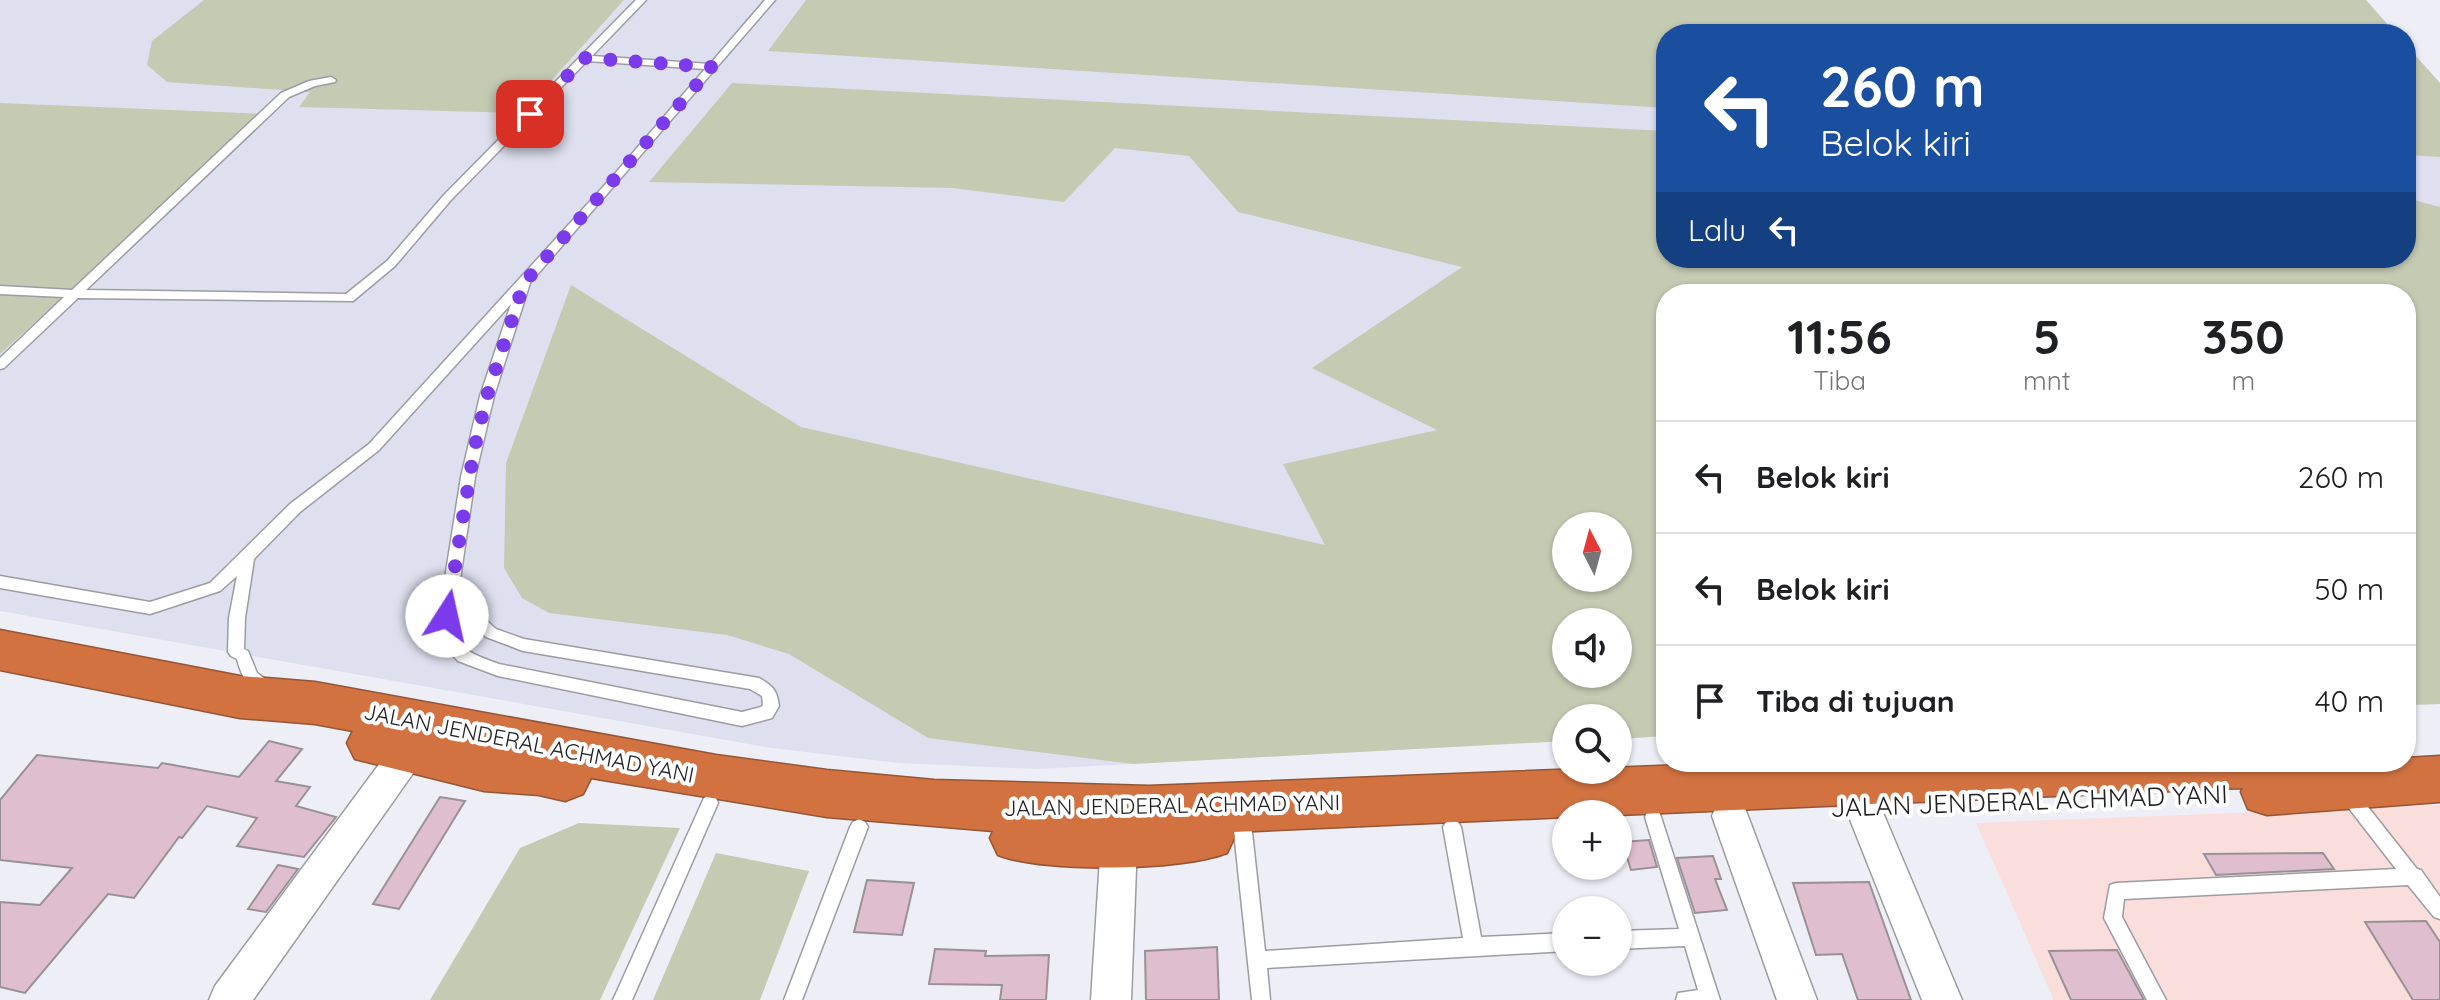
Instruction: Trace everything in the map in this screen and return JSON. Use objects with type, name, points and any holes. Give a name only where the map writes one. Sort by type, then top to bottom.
[{"type":"highway","name":"JALAN JENDERAL ACHMAD YANI","points":[[0,650],[240,697],[315,703],[658,767],[804,790],[971,806],[1089,810],[1217,826],[1452,827],[1552,823]]},
{"type":"highway","name":"JALAN JENDERAL ACHMAD YANI","points":[[0,674],[323,732],[484,768],[539,772],[859,827],[1119,842],[1217,826],[2325,774],[2440,779]]},
{"type":"highway","points":[[2416,757],[2440,758]]},
{"type":"highway","name":"JALAN JENDERAL ACHMAD YANI","points":[[1636,819],[1863,807],[2278,792],[2325,774]]},
{"type":"street","points":[[229,1000],[409,751]]},
{"type":"street","points":[[1863,807],[1942,1000]]},
{"type":"street","points":[[1730,816],[1797,1000]]},
{"type":"street","points":[[1111,1000],[1119,842]]},
{"type":"lane","points":[[0,290],[349,298],[376,281],[397,260],[445,200],[641,0]]},
{"type":"lane","points":[[0,582],[150,608],[215,587],[295,508],[374,447],[524,283],[770,0]]},
{"type":"lane","points":[[585,58],[712,67]]},
{"type":"lane","points":[[0,365],[285,95],[313,83],[331,80]]},
{"type":"lane","points":[[453,581],[472,616],[491,633],[523,645],[583,657],[753,683],[769,692],[771,706],[766,713],[742,719],[498,670],[463,657],[450,643],[447,616],[468,477],[487,396],[524,283]]},
{"type":"lane","points":[[247,557],[237,618],[236,652],[243,655],[250,677],[261,686],[315,703]]},
{"type":"lane","points":[[2325,774],[2415,876],[2440,911]]},
{"type":"lane","points":[[622,1000],[710,803]]},
{"type":"lane","points":[[1636,819],[1691,937],[1711,999],[1685,1000]]},
{"type":"lane","points":[[1217,826],[1257,960],[1261,1000]]},
{"type":"lane","points":[[793,1000],[859,827]]},
{"type":"lane","points":[[1452,827],[1474,946]]},
{"type":"lane","points":[[2157,1000],[2113,918],[2116,891],[2415,876]]},
{"type":"lane","points":[[1632,939],[1691,937]]},
{"type":"lane","points":[[1257,960],[1552,943]]},
{"type":"shaded area","points":[[0,0],[2366,0],[2387,24],[1656,24],[1656,268],[2416,268],[2416,56],[2440,83],[2440,704],[2416,705],[2416,284],[1656,284],[1656,737],[1632,738],[1632,704],[1552,704],[1552,742],[1037,769],[899,763],[771,748],[0,611]]},
{"type":"shaded area","points":[[2440,805],[2440,1000],[2054,1000],[1976,823]]},
{"type":"green space","points":[[204,0],[624,0],[522,113],[299,107],[310,92],[167,82],[147,65],[152,41]]},
{"type":"green space","points":[[806,0],[2366,0],[2387,24],[1656,24],[1656,107],[768,51]]},
{"type":"green space","points":[[2416,56],[2440,83],[2440,157],[2416,156]]},
{"type":"green space","points":[[732,83],[1656,130],[1656,268],[2416,268],[2416,201],[2440,207],[2440,704],[2416,705],[2416,284],[1656,284],[1656,737],[1632,738],[1632,704],[1552,704],[1552,742],[1133,764],[928,738],[789,654],[727,635],[549,613],[522,598],[504,568],[506,463],[571,285],[801,427],[1325,545],[1283,464],[1437,430],[1312,368],[1462,267],[1238,212],[1189,156],[1115,148],[1064,202],[952,188],[649,182]]},
{"type":"green space","points":[[0,103],[266,114],[0,354]]},
{"type":"green space","points":[[579,823],[680,828],[600,1000],[430,1000],[520,848]]},
{"type":"green space","points":[[716,853],[809,871],[760,1000],[653,1000]]},
{"type":"building","points":[[269,741],[302,749],[276,781],[310,787],[296,806],[336,817],[304,857],[237,846],[257,818],[207,806],[182,838],[179,837],[134,898],[108,894],[25,993],[0,987],[0,902],[40,905],[72,868],[0,860],[0,800],[37,755],[158,768],[162,763],[239,777]]},
{"type":"building","points":[[440,797],[465,801],[399,909],[373,904]]},
{"type":"building","points":[[1649,840],[1657,867],[1632,870],[1632,841]]},
{"type":"building","points":[[2323,853],[2334,869],[2216,875],[2204,854]]},
{"type":"building","points":[[1713,856],[1721,879],[1715,879],[1727,910],[1695,913],[1677,858]]},
{"type":"building","points":[[278,865],[298,869],[266,912],[248,909]]},
{"type":"building","points":[[867,880],[914,883],[902,935],[854,932]]},
{"type":"building","points":[[1869,882],[1911,1000],[1858,1000],[1842,954],[1816,955],[1793,883]]},
{"type":"building","points":[[2426,921],[2440,942],[2440,1000],[2413,1000],[2365,922]]},
{"type":"building","points":[[1217,947],[1219,1000],[1146,1000],[1145,951]]},
{"type":"building","points":[[935,949],[986,951],[985,956],[1049,955],[1046,1000],[1000,1000],[1002,985],[929,984]]},
{"type":"building","points":[[2117,950],[2144,1000],[2071,1000],[2049,951]]},
{"type":"route","points":[[447,616],[474,450],[487,396],[524,283],[712,67],[585,58],[530,114]]}]
